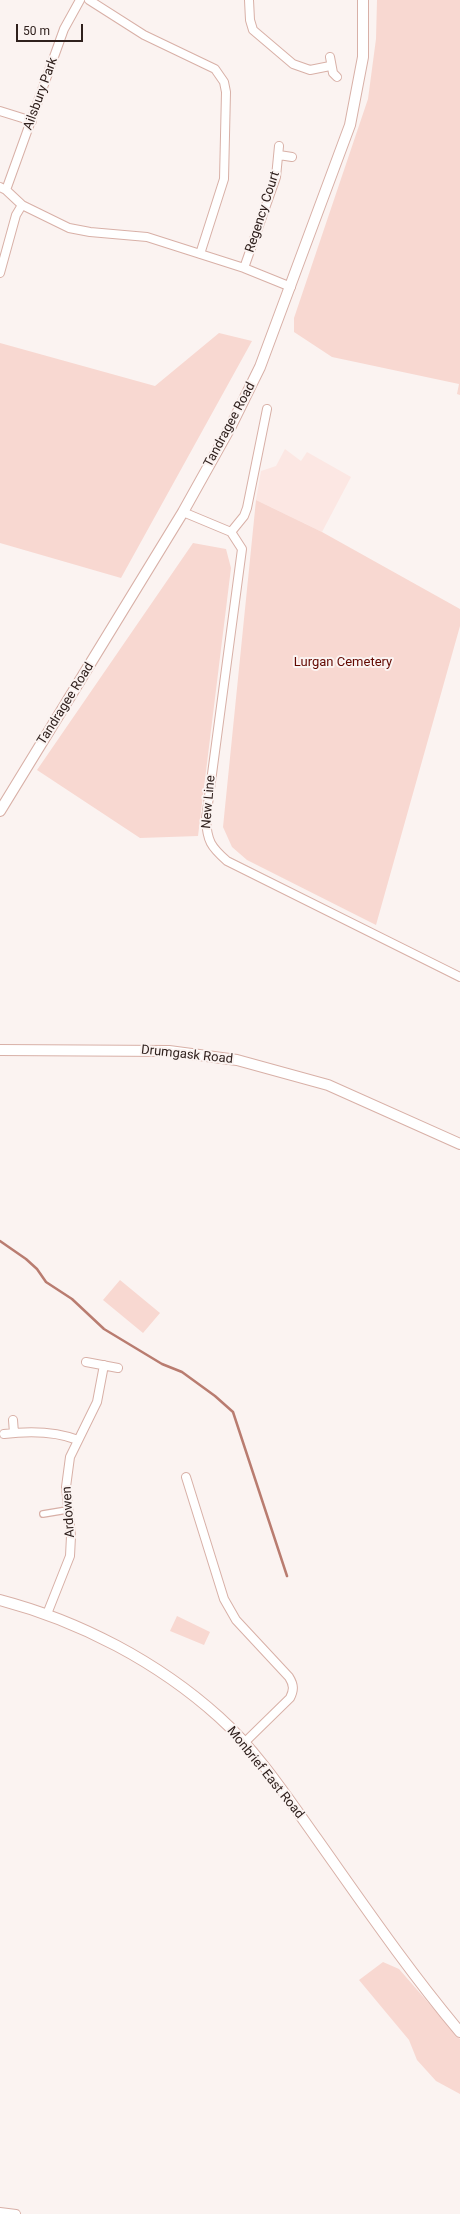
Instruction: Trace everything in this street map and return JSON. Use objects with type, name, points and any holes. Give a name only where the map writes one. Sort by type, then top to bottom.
[{"type":"street","name":"Ailsbury Park","points":[[3,188],[32,121],[64,29],[80,0]]},
{"type":"street","points":[[89,0],[161,44],[215,69],[224,82],[226,92],[224,179],[200,254]]},
{"type":"street","points":[[249,0],[250,20],[253,30],[293,64],[310,70],[330,66]]},
{"type":"street","name":"Tandragee Road","points":[[0,811],[183,512],[231,426],[260,367],[270,344],[350,125],[363,57],[363,0]]},
{"type":"street","points":[[330,57],[330,66],[337,77]]},
{"type":"street","points":[[0,111],[32,121]]},
{"type":"street","name":"Regency Court","points":[[244,268],[276,177],[280,155],[279,146]]},
{"type":"street","name":"Regency Court","points":[[280,155],[292,157]]},
{"type":"street","points":[[3,188],[22,205],[69,228],[90,232],[147,237],[244,268],[291,287]]},
{"type":"street","points":[[0,272],[16,215],[22,205]]},
{"type":"street","points":[[183,512],[231,532],[244,516],[267,409]]},
{"type":"street","name":"New Line","points":[[231,532],[242,549],[206,812],[206,836],[214,849],[227,861],[460,977]]},
{"type":"street","name":"Drumgask Road","points":[[0,1050],[169,1051],[237,1060],[328,1085],[460,1144]]},
{"type":"street","points":[[86,1362],[118,1368]]},
{"type":"street","name":"Ardowen","points":[[47,1614],[70,1556],[71,1536],[67,1510],[66,1477],[70,1456],[97,1402],[104,1365]]},
{"type":"street","points":[[13,1420],[14,1433]]},
{"type":"street","points":[[4,1434],[41,1432],[78,1440]]},
{"type":"street","points":[[186,1477],[224,1599],[230,1613],[290,1677],[293,1684],[294,1691],[290,1698],[244,1743]]},
{"type":"street","points":[[43,1514],[67,1510]]},
{"type":"street","name":"Monbrief East Road","points":[[0,1600],[47,1614],[91,1633],[136,1658],[189,1692],[220,1718],[244,1743],[317,1839],[423,1987],[460,2032]]},
{"type":"street","points":[[0,2212],[16,2214]]},
{"type":"shaded area","points":[[285,449],[301,461],[307,452],[351,477],[322,532],[256,500],[261,471],[276,466]]},
{"type":"green space","points":[[377,0],[460,0],[460,395],[457,394],[459,384],[332,357],[294,332],[294,318],[368,99],[376,39]]},
{"type":"green space","points":[[219,333],[252,341],[121,578],[0,543],[0,343],[155,386]]},
{"type":"green space","name":"Lurgan Cemetery","points":[[256,500],[322,532],[460,609],[460,626],[376,925],[247,860],[232,847],[223,827]]},
{"type":"green space","points":[[193,543],[226,549],[231,568],[198,836],[140,838],[37,770]]},
{"type":"green space","points":[[120,1280],[160,1313],[143,1333],[103,1300]]},
{"type":"green space","points":[[177,1616],[210,1632],[204,1645],[170,1631]]},
{"type":"green space","points":[[383,1962],[399,1969],[460,2039],[460,2094],[436,2081],[417,2060],[409,2040],[359,1980]]},
{"type":"waterway","points":[[0,1241],[26,1259],[37,1269],[46,1282],[72,1299],[104,1329],[162,1364],[182,1372],[215,1396],[233,1412],[287,1576]]}]
